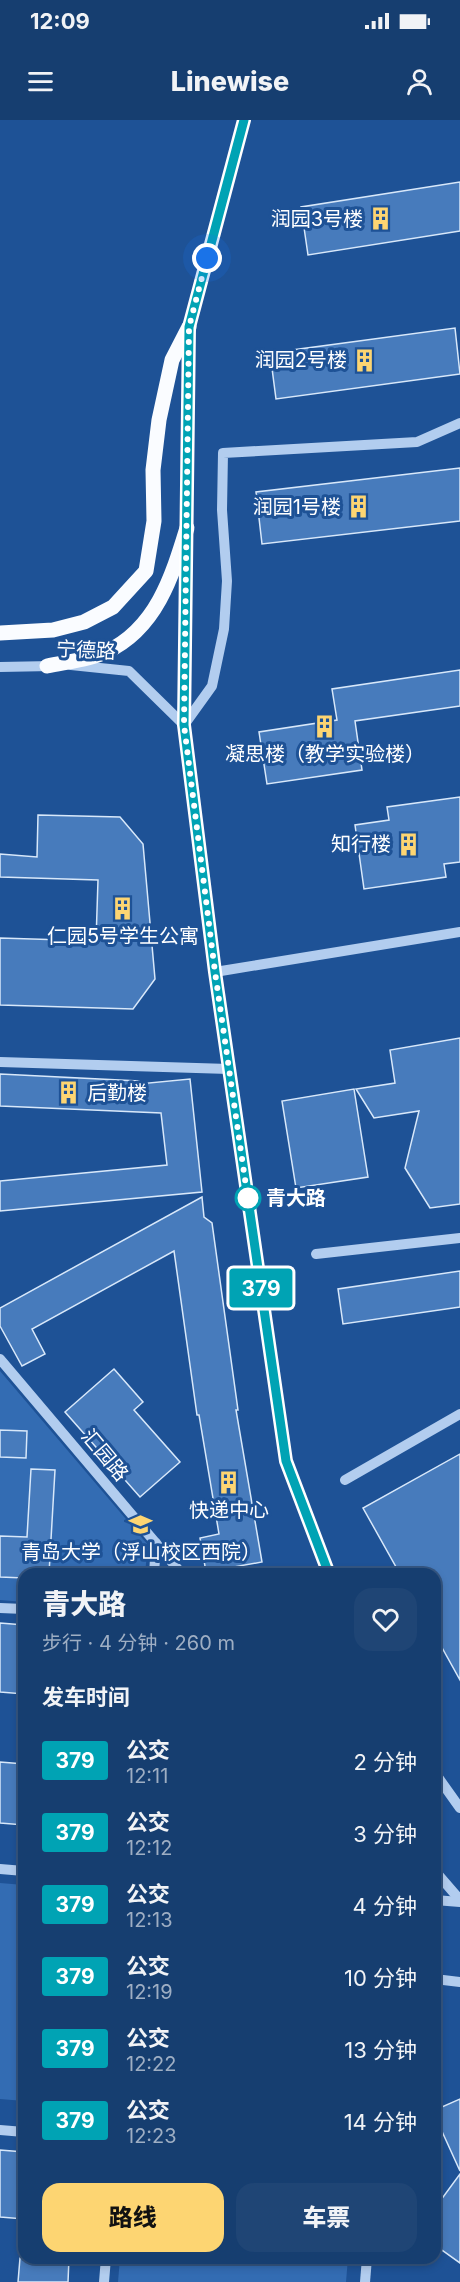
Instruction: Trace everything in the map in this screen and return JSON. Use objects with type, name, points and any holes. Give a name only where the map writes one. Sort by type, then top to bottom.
[{"type":"main road","points":[[0,633],[53,630],[84,621],[113,607],[146,571],[154,521],[153,470],[159,420],[172,360],[189,327]]},
{"type":"main road","points":[[47,666],[105,653],[133,636],[151,616],[169,582],[187,528]]},
{"type":"street","points":[[244,120],[189,327],[184,725],[215,972],[286,1461],[327,1568]]},
{"type":"street","points":[[184,725],[212,686],[224,629],[227,581],[222,510],[223,453],[417,442],[460,423]]},
{"type":"street","name":"宁德路","points":[[0,667],[74,665],[129,671],[184,725]]},
{"type":"street","points":[[215,972],[460,932]]},
{"type":"street","points":[[0,1062],[229,1069]]},
{"type":"street","points":[[316,1254],[460,1238]]},
{"type":"street","name":"汇园路","points":[[0,1359],[177,1568]]},
{"type":"street","points":[[345,1479],[460,1414]]},
{"type":"street","points":[[154,1568],[156,1543]]},
{"type":"street","points":[[0,1608],[18,1609]]},
{"type":"street","points":[[441,1781],[460,1808]]},
{"type":"street","points":[[0,1869],[18,1870]]},
{"type":"street","points":[[441,1877],[460,1901]]},
{"type":"street","points":[[441,1900],[460,1901]]},
{"type":"street","points":[[441,1980],[460,1982]]},
{"type":"street","points":[[0,2130],[18,2132]]},
{"type":"street","points":[[104,2282],[106,2264]]},
{"type":"street","points":[[365,2282],[366,2264]]},
{"type":"shaded area","points":[[0,1371],[148,1545],[146,1568],[49,1568],[55,1470],[31,1469],[27,1537],[0,1536],[0,1457],[26,1458],[27,1432],[0,1429]]},
{"type":"shaded area","points":[[0,1577],[18,1578],[18,1602],[0,1600]]},
{"type":"shaded area","points":[[0,1883],[18,1884],[18,2100],[0,2099]]},
{"type":"shaded area","points":[[120,2264],[348,2264],[346,2282],[118,2282]]},
{"type":"building","name":"润园3号楼","points":[[460,182],[460,231],[308,255],[301,207]]},
{"type":"building","name":"润园2号楼","points":[[455,328],[460,374],[276,399],[270,353]]},
{"type":"building","name":"润园1号楼","points":[[460,468],[460,521],[262,544],[256,492]]},
{"type":"building","name":"凝思楼（教学实验楼）","points":[[460,670],[460,706],[355,721],[362,770],[267,784],[259,732],[337,720],[332,689]]},
{"type":"building","name":"知行楼","points":[[460,797],[460,862],[444,864],[446,877],[364,889],[355,825],[389,820],[387,807]]},
{"type":"building","name":"仁园5号学生公寓","points":[[38,815],[120,817],[143,844],[155,979],[133,1009],[0,1005],[0,938],[96,941],[98,880],[0,877],[0,854],[37,857]]},
{"type":"building","points":[[460,1038],[460,1204],[430,1208],[405,1168],[419,1111],[374,1118],[356,1089],[395,1083],[390,1050]]},
{"type":"building","points":[[0,1074],[139,1081],[139,1084],[190,1079],[202,1192],[0,1211],[0,1181],[167,1165],[161,1113],[0,1106]]},
{"type":"building","points":[[354,1089],[368,1177],[296,1188],[282,1101]]},
{"type":"building","points":[[202,1197],[204,1217],[212,1223],[238,1410],[236,1410],[262,1562],[228,1568],[205,1568],[200,1538],[219,1534],[199,1415],[197,1415],[174,1251],[32,1329],[45,1354],[22,1366],[0,1326],[0,1308]]},
{"type":"building","points":[[460,1271],[460,1307],[343,1324],[338,1289]]},
{"type":"building","points":[[114,1369],[143,1402],[134,1410],[180,1462],[140,1497],[65,1412]]},
{"type":"building","points":[[0,1430],[27,1431],[26,1458],[0,1457]]},
{"type":"building","points":[[460,1454],[460,1680],[441,1646],[441,1568],[397,1568],[363,1508]]},
{"type":"building","points":[[31,1469],[55,1470],[49,1568],[18,1568],[18,1578],[0,1577],[0,1536],[27,1537]]},
{"type":"building","points":[[0,1623],[18,1624],[18,1694],[0,1692]]},
{"type":"building","points":[[0,1762],[18,1764],[18,1824],[0,1823]]},
{"type":"building","points":[[460,2099],[460,2171],[441,2129],[441,2107]]},
{"type":"building","points":[[0,2150],[18,2152],[18,2218],[0,2217]]},
{"type":"building","points":[[460,2174],[460,2263],[441,2249],[441,2200]]},
{"type":"building","points":[[20,2264],[69,2264],[68,2282],[18,2282]]},
{"type":"bus line","name":"379","points":[[244,120],[189,327],[184,725],[215,972],[286,1461],[327,1568]]},
{"type":"place","name":"润园3号楼","points":[[381,219]]},
{"type":"place","name":"润园2号楼","points":[[365,360]]},
{"type":"place","name":"润园1号楼","points":[[359,507]]},
{"type":"place","name":"凝思楼（教学实验楼）","points":[[325,726]]},
{"type":"place","name":"知行楼","points":[[409,844]]},
{"type":"place","name":"仁园5号学生公寓","points":[[123,909]]},
{"type":"place","name":"后勤楼","points":[[69,1093]]},
{"type":"place","name":"青大路","points":[[248,1198]]},
{"type":"place","name":"快递中心","points":[[229,1482]]},
{"type":"place","name":"青岛大学（浮山校区西院）","points":[[141,1525]]},
{"type":"route","points":[[207,258],[189,327],[184,725],[215,972],[249,1207],[248,1198]]}]
